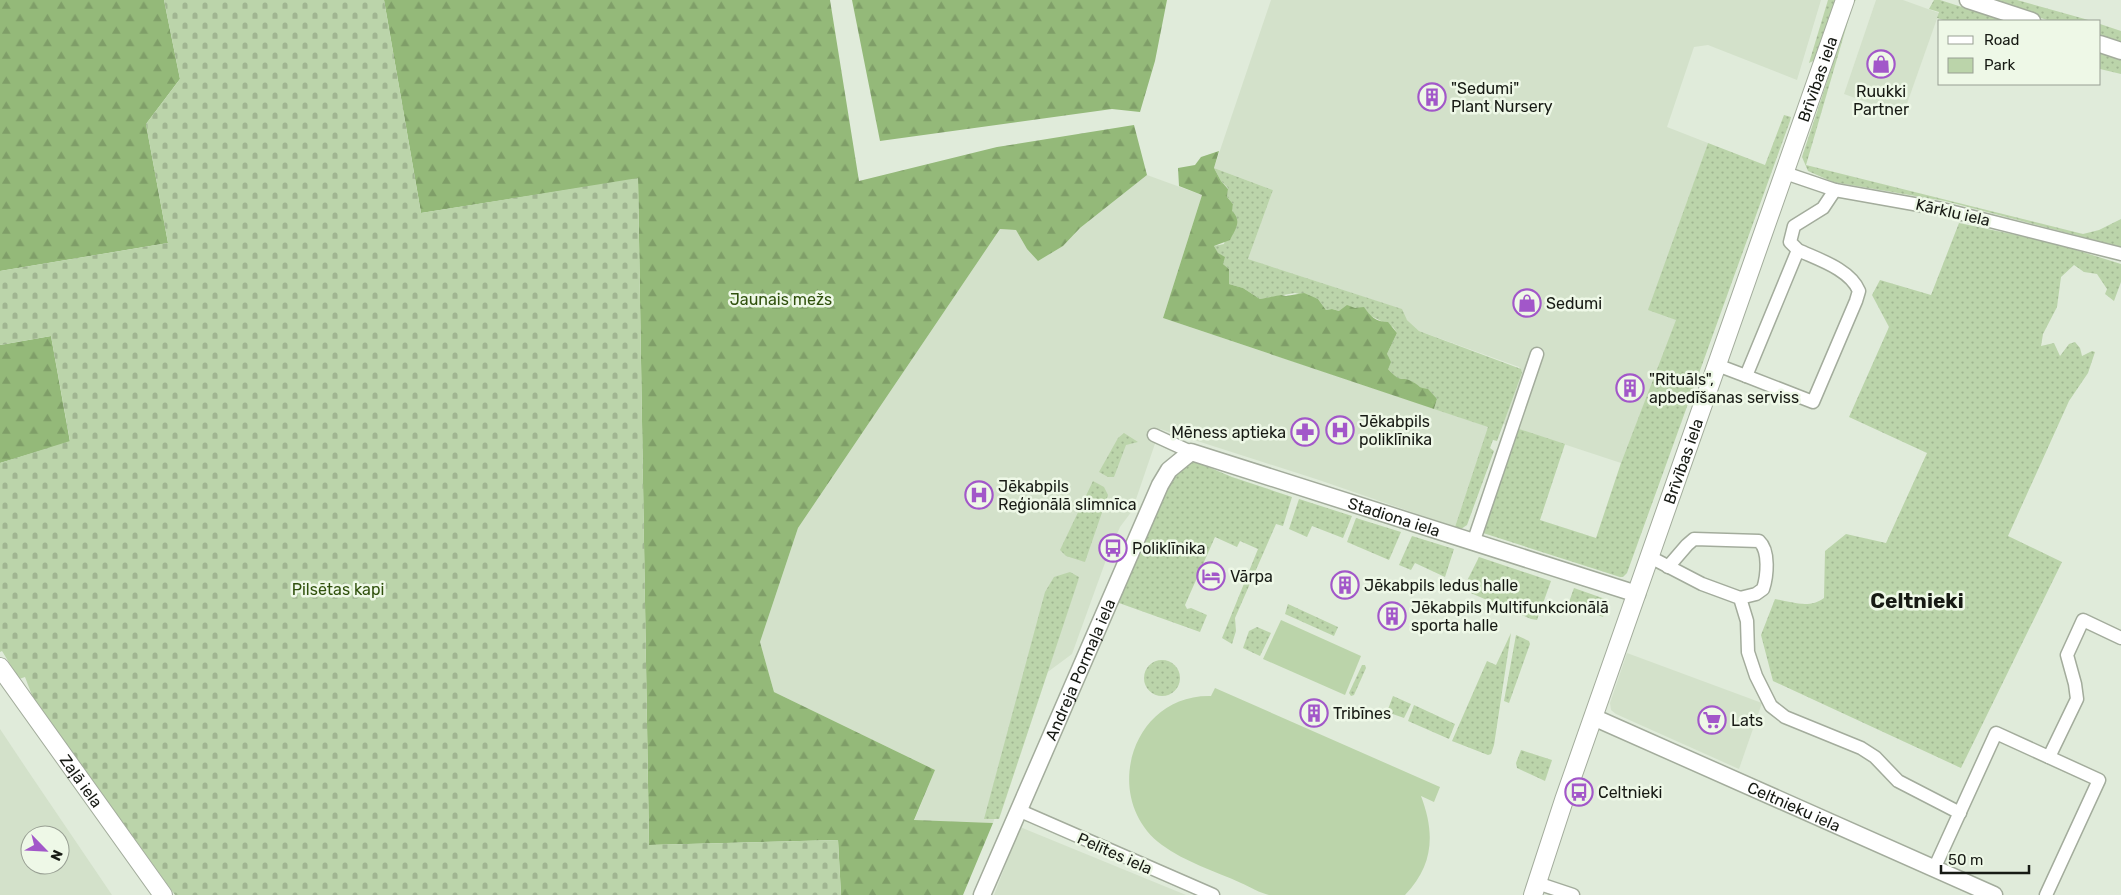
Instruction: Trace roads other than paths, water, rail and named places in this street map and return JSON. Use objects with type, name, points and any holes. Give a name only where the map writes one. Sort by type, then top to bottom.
[{"type":"main road","name":"Brīvības iela","points":[[1535,889],[1593,717],[1845,0]]},
{"type":"main road","name":"Zaļā iela","points":[[0,667],[163,895]]},
{"type":"street","points":[[1968,0],[2029,20]]},
{"type":"street","points":[[2101,44],[2121,51]]},
{"type":"street","name":"Kārklu iela","points":[[1785,173],[1835,190],[1942,209],[2121,254]]},
{"type":"street","points":[[1718,365],[1813,402],[1856,301],[1858,288],[1837,269],[1798,250],[1790,242],[1794,226],[1823,208],[1835,190]]},
{"type":"street","points":[[1746,376],[1798,250]]},
{"type":"street","points":[[1473,543],[1537,354]]},
{"type":"street","name":"Stadiona iela","points":[[1154,435],[1191,452],[1637,594]]},
{"type":"street","name":"Andreja Pormaļa iela","points":[[982,895],[1160,485],[1169,470],[1191,452]]},
{"type":"street","points":[[1650,557],[1668,567],[1708,587],[1740,598],[1756,594],[1763,589],[1766,576],[1766,557],[1763,545],[1759,541],[1694,540],[1687,545],[1668,567]]},
{"type":"street","points":[[1740,598],[1749,629],[1750,659],[1756,676],[1775,710],[1785,717],[1861,748],[1875,757],[1898,782],[1960,812]]},
{"type":"street","points":[[2049,757],[2076,702],[2076,692],[2067,655],[2083,620],[2120,634]]},
{"type":"street","name":"Celtnieku iela","points":[[1593,717],[1994,895]]},
{"type":"street","points":[[1934,869],[1996,733],[2099,780],[2046,895]]},
{"type":"street","name":"Pelītes iela","points":[[1018,810],[1213,895]]},
{"type":"street","points":[[1535,889],[1573,895]]},
{"type":"place","name":"Ruukki Partner","points":[[1881,64]]},
{"type":"place","name":"\"Sedumi\" Plant Nursery","points":[[1432,97]]},
{"type":"place","name":"Sedumi","points":[[1527,303]]},
{"type":"place","name":"\"Rituāls\", apbedīšanas serviss","points":[[1630,388]]},
{"type":"place","name":"Jēkabpils poliklīnika","points":[[1340,430]]},
{"type":"place","name":"Mēness aptieka","points":[[1305,432]]},
{"type":"place","name":"Jēkabpils Reģionālā slimnīca","points":[[979,495]]},
{"type":"place","name":"Poliklīnika","points":[[1113,548]]},
{"type":"place","name":"Vārpa","points":[[1211,576]]},
{"type":"place","name":"Jēkabpils ledus halle","points":[[1345,585]]},
{"type":"place","name":"Jēkabpils Multifunkcionālā sporta halle","points":[[1392,616]]},
{"type":"place","name":"Tribīnes","points":[[1314,713]]},
{"type":"place","name":"Lats","points":[[1712,720]]},
{"type":"place","name":"Celtnieki","points":[[1579,792]]},
{"type":"district","name":"Celtnieki","points":[[1917,601]]},
{"type":"park label","name":"Jaunais mežs","points":[[781,299]]},
{"type":"park label","name":"Pilsētas kapi","points":[[338,589]]}]
